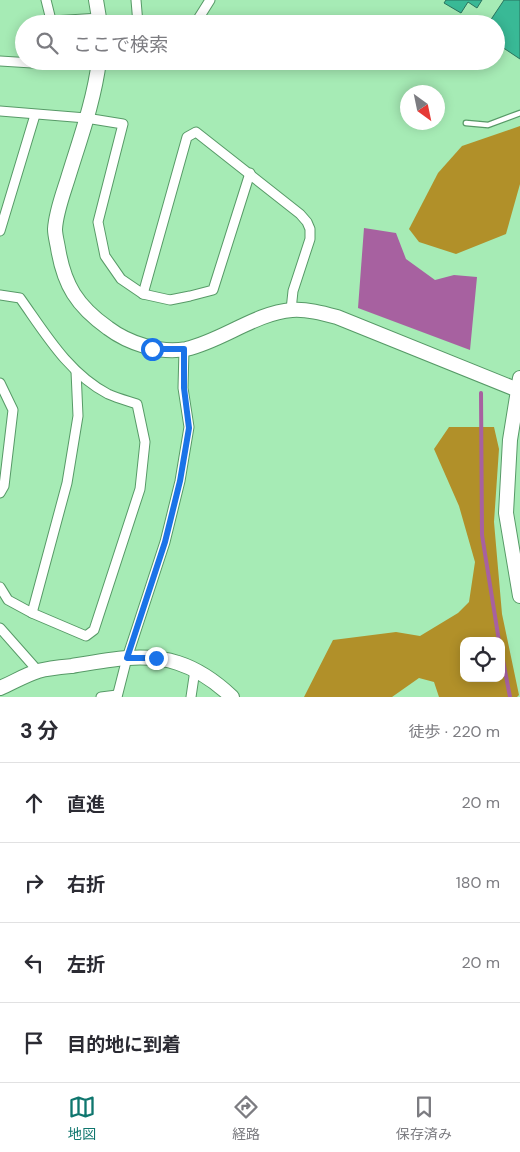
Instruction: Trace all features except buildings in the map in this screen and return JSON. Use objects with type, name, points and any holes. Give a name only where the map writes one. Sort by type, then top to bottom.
[{"type":"street","points":[[46,0],[50,15]]},
{"type":"street","points":[[96,0],[99,15]]},
{"type":"street","points":[[136,0],[137,15]]},
{"type":"street","points":[[201,15],[210,0]]},
{"type":"street","points":[[0,61],[15,62]]},
{"type":"street","points":[[98,70],[96,89],[62,198],[55,230],[61,266],[73,295],[91,316],[121,338],[152,349],[184,349],[211,341],[259,318],[291,310],[315,311],[337,317],[519,386],[510,440],[506,513],[520,589]]},
{"type":"street","points":[[0,111],[86,118],[123,124],[98,222],[106,256],[121,279],[143,294],[170,300],[213,290],[250,173]]},
{"type":"street","points":[[0,232],[35,115]]},
{"type":"street","points":[[143,294],[187,137],[196,132],[250,173],[300,214],[307,222],[310,229],[310,239],[293,291],[291,310]]},
{"type":"street","points":[[0,295],[20,298],[57,350],[76,371],[108,394],[138,404],[145,442],[140,489],[94,630],[86,636],[32,613],[8,600],[0,587]]},
{"type":"street","points":[[101,697],[117,696],[127,658],[165,542],[180,481],[189,428],[184,388],[184,349]]},
{"type":"street","points":[[32,613],[67,484],[78,416],[76,371]]},
{"type":"street","points":[[0,383],[14,410],[4,486],[0,493]]},
{"type":"street","points":[[0,628],[38,671]]},
{"type":"street","points":[[0,688],[38,671],[127,658],[156,658],[178,663],[211,678],[232,697]]},
{"type":"street","points":[[191,697],[195,670]]},
{"type":"lane","points":[[466,123],[488,125],[520,113]]},
{"type":"shaded area","points":[[520,126],[520,184],[506,234],[456,254],[419,242],[409,229],[438,173],[462,146]]},
{"type":"shaded area","points":[[364,228],[396,233],[406,259],[435,280],[454,275],[477,277],[470,350],[358,308]]},
{"type":"shaded area","points":[[449,427],[494,427],[499,449],[494,522],[502,614],[519,695],[517,697],[439,697],[434,682],[419,678],[392,697],[304,697],[333,640],[396,632],[420,636],[458,613],[469,602],[475,562],[459,506],[434,449]]},
{"type":"waterway","points":[[481,393],[482,535],[498,637]]},
{"type":"waterway","points":[[505,671],[510,697]]},
{"type":"route","points":[[152,349],[184,349],[184,388],[189,428],[180,481],[165,542],[127,658],[156,658]]}]
